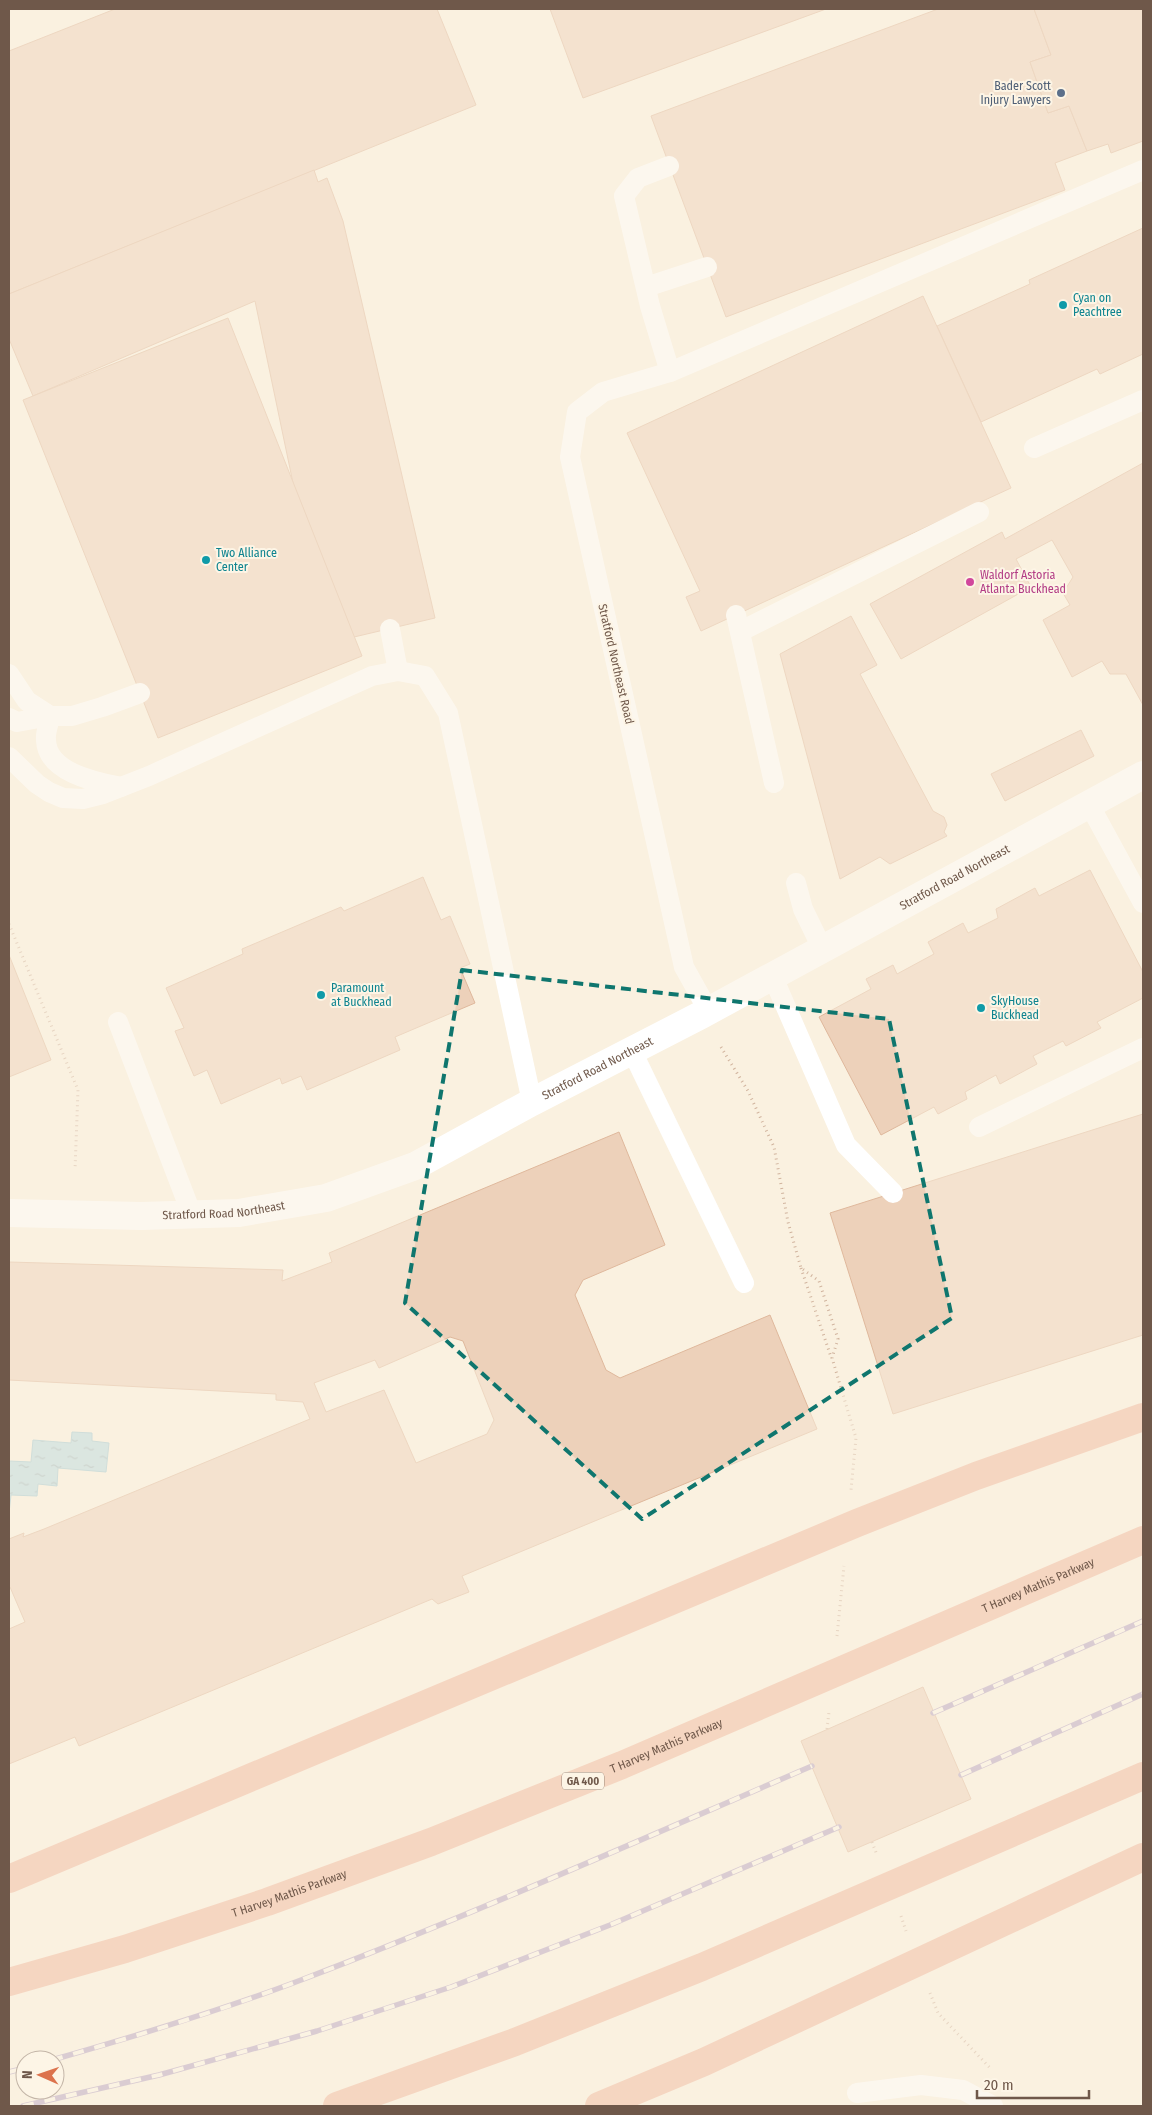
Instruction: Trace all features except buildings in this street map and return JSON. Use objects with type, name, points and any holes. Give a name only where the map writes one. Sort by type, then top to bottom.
[{"type":"highway","points":[[11,1877],[857,1523],[976,1476],[1143,1417]]},
{"type":"highway","name":"T Harvey Mathis Parkway","points":[[9,1982],[125,1949],[267,1902],[430,1842],[622,1766],[1143,1540]]},
{"type":"highway","points":[[337,2106],[515,2042],[702,1967],[1143,1776]]},
{"type":"highway","points":[[599,2106],[704,2062],[1143,1857]]},
{"type":"street","name":"Stratford Road Northeast","points":[[9,1213],[141,1216],[239,1213],[326,1198],[415,1166],[1143,775]]},
{"type":"lane","points":[[669,166],[638,178],[624,196],[650,306],[670,372]]},
{"type":"lane","name":"Stratford Northeast Road","points":[[708,1010],[684,967],[570,457],[577,412],[603,392],[670,372],[1143,170]]},
{"type":"lane","points":[[646,287],[707,267]]},
{"type":"lane","points":[[1034,448],[1143,400]]},
{"type":"lane","points":[[774,783],[738,623],[979,512]]},
{"type":"lane","points":[[390,629],[398,671]]},
{"type":"lane","points":[[9,757],[37,784],[49,792],[64,798],[83,799],[121,787],[372,676],[398,671],[425,676],[448,713],[532,1102]]},
{"type":"lane","points":[[9,674],[27,701],[50,716]]},
{"type":"lane","points":[[9,718],[17,722],[50,716],[72,716],[140,692]]},
{"type":"lane","points":[[50,716],[46,740],[49,751],[57,763],[72,773],[89,780],[121,787]]},
{"type":"lane","points":[[1089,804],[1143,903]]},
{"type":"lane","points":[[796,883],[802,909],[822,948]]},
{"type":"lane","points":[[772,975],[846,1145],[893,1193]]},
{"type":"lane","points":[[118,1022],[192,1215]]},
{"type":"lane","points":[[979,1128],[1143,1048]]},
{"type":"lane","points":[[632,1050],[744,1283]]},
{"type":"lane","points":[[857,2093],[921,2084],[963,2090],[993,2106]]},
{"type":"path","points":[[9,924],[78,1090],[75,1170]]},
{"type":"path","points":[[721,1047],[748,1091],[774,1147],[788,1222],[856,1438],[850,1496]]},
{"type":"path","points":[[801,1268],[819,1281],[838,1339],[832,1358]]},
{"type":"path","points":[[836,1641],[844,1564]]},
{"type":"path","points":[[827,1729],[830,1709]]},
{"type":"path","points":[[872,1842],[879,1860]]},
{"type":"path","points":[[900,1914],[907,1932]]},
{"type":"path","points":[[928,1986],[938,2013],[993,2070]]},
{"type":"highlighted area","points":[[462,970],[889,1019],[952,1318],[642,1519],[405,1303]]},
{"type":"water","points":[[72,1432],[92,1433],[92,1441],[109,1443],[106,1472],[58,1468],[57,1486],[38,1484],[37,1496],[11,1495],[9,1513],[9,1461],[31,1462],[33,1440],[71,1443]]},
{"type":"railway","points":[[933,1713],[1143,1621]]},
{"type":"railway","points":[[961,1775],[1143,1694]]},
{"type":"railway","points":[[65,2056],[178,2023],[366,1955],[494,1903],[812,1766]]},
{"type":"railway","points":[[23,2106],[159,2075],[317,2031],[451,1987],[610,1925],[839,1827]]},
{"type":"railway","points":[[9,2072],[15,2070]]},
{"type":"place","name":"Bader Scott Injury Lawyers","points":[[1061,93]]},
{"type":"place","name":"Cyan on Peachtree","points":[[1063,305]]},
{"type":"place","name":"Two Alliance Center","points":[[206,560]]},
{"type":"place","name":"Waldorf Astoria Atlanta Buckhead","points":[[970,582]]},
{"type":"place","name":"Paramount at Buckhead","points":[[321,995]]},
{"type":"place","name":"SkyHouse Buckhead","points":[[981,1008]]}]
